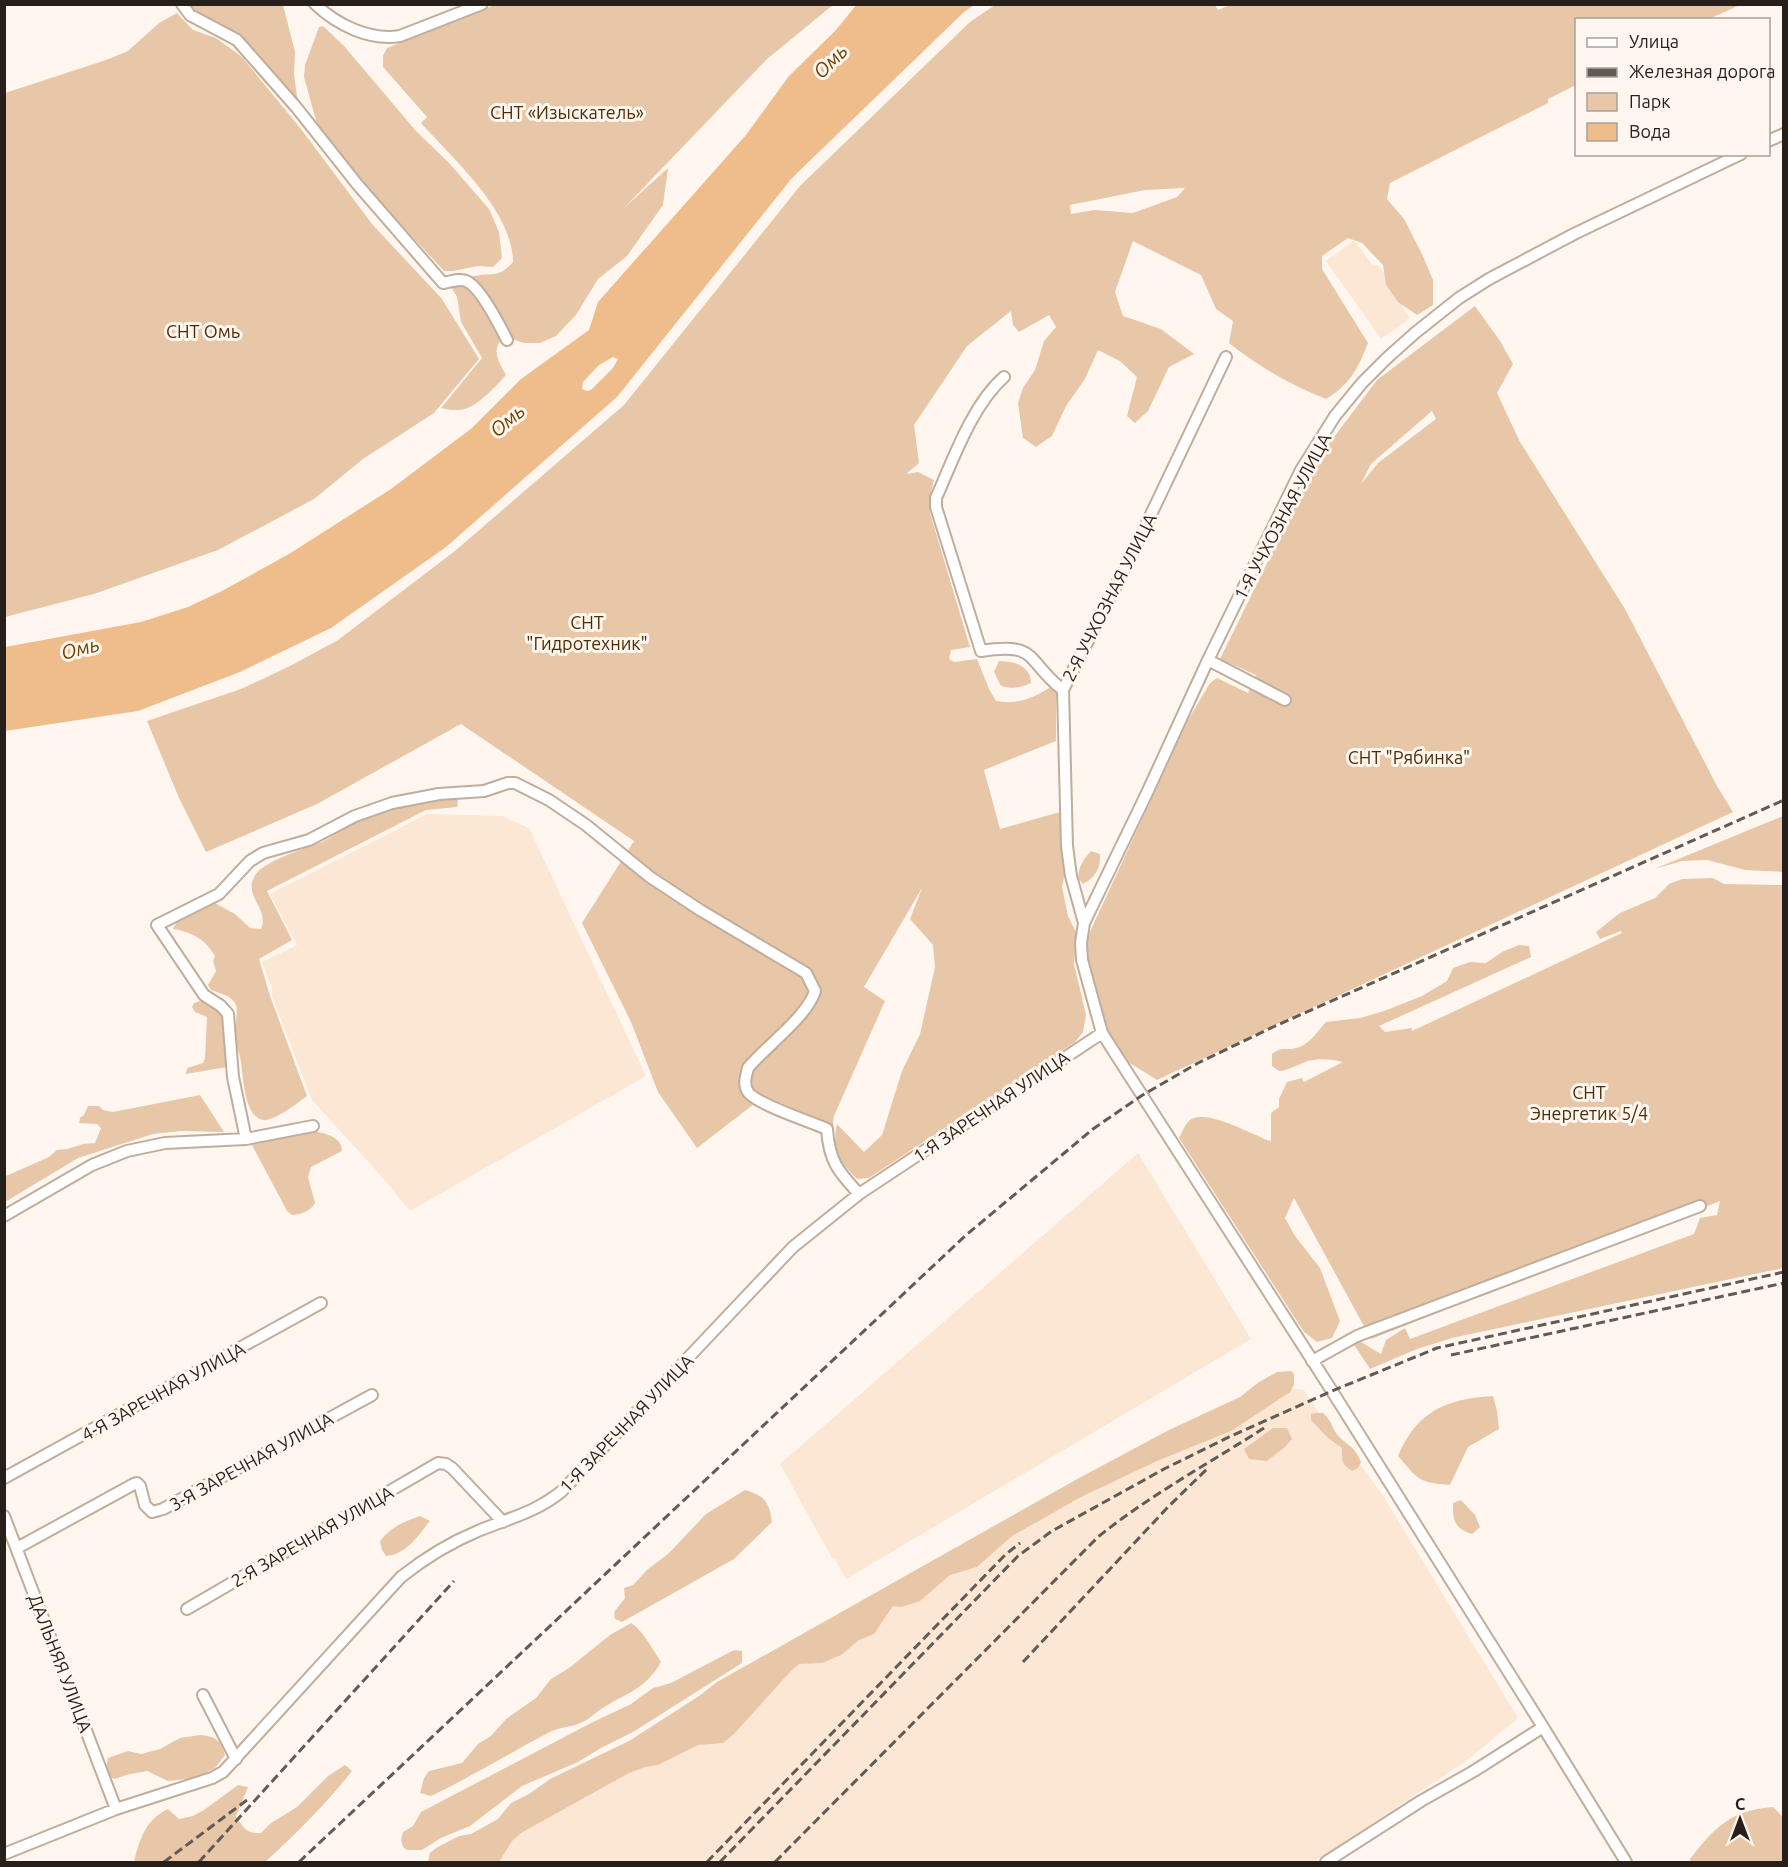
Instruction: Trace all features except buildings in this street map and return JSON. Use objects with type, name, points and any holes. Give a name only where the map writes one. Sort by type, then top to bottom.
[{"type":"street","points":[[183,4],[190,15],[237,40],[443,283],[463,279],[470,282],[494,314],[507,340]]},
{"type":"street","points":[[315,4],[339,22],[360,32],[386,39],[400,36],[482,4]]},
{"type":"street","points":[[1770,140],[1784,134]]},
{"type":"street","name":"1-Я УЧХОЗНАЯ УЛИЦА","points":[[1626,1863],[1312,1361],[1102,1033],[1082,960],[1084,923],[1301,470],[1335,416],[1387,358],[1460,298],[1498,274],[1574,234],[1737,156]]},
{"type":"street","name":"2-Я УЧХОЗНАЯ УЛИЦА","points":[[1084,923],[1071,876],[1067,846],[1063,690],[1134,550],[1226,357]]},
{"type":"street","points":[[1004,377],[992,387],[981,402],[936,498],[936,507],[981,651],[1004,648],[1019,649],[1028,653],[1048,679],[1063,690]]},
{"type":"street","points":[[1208,660],[1285,700]]},
{"type":"street","points":[[246,1139],[233,1077],[228,1014],[221,1006],[204,995],[157,925],[219,894],[250,861],[263,853],[309,840],[355,816],[392,803],[440,794],[484,792],[508,783],[515,783],[549,800],[586,825],[650,877],[700,910],[806,973],[815,991],[813,998],[802,1013],[748,1068],[745,1078],[746,1086],[748,1092],[760,1101],[827,1129],[831,1157],[839,1173],[859,1194]]},
{"type":"street","name":"1-Я ЗАРЕЧНАЯ УЛИЦА","points":[[4,1854],[116,1809],[212,1778],[223,1772],[401,1577],[429,1555],[455,1541],[528,1513],[547,1503],[562,1491],[793,1247],[859,1194],[1102,1033]]},
{"type":"street","points":[[4,1215],[92,1165],[127,1151],[174,1143],[246,1139],[313,1126]]},
{"type":"street","points":[[1312,1361],[1357,1335],[1700,1206]]},
{"type":"street","name":"4-Я ЗАРЕЧНАЯ УЛИЦА","points":[[4,1478],[321,1303]]},
{"type":"street","name":"3-Я ЗАРЕЧНАЯ УЛИЦА","points":[[17,1548],[137,1483],[148,1510],[152,1512],[164,1509],[372,1395]]},
{"type":"street","name":"2-Я ЗАРЕЧНАЯ УЛИЦА","points":[[187,1609],[438,1463],[452,1468],[503,1522]]},
{"type":"street","name":"ДАЛЬНЯЯ УЛИЦА","points":[[4,1516],[116,1809]]},
{"type":"street","points":[[203,1695],[236,1759]]},
{"type":"street","points":[[1326,1863],[1543,1727]]},
{"type":"shaded area","points":[[1354,240],[1373,266],[1378,265],[1404,301],[1402,307],[1410,318],[1381,339],[1326,261]]},
{"type":"shaded area","points":[[427,814],[502,816],[529,828],[646,1076],[410,1211],[312,1100],[272,996],[272,988],[262,962],[297,945],[270,894]]},
{"type":"shaded area","points":[[1138,1153],[1251,1339],[846,1579],[835,1559],[833,1560],[780,1464]]},
{"type":"shaded area","points":[[1271,1386],[1304,1390],[1327,1425],[1363,1468],[1382,1494],[1518,1718],[1466,1761],[1314,1862],[477,1862],[702,1712]]},
{"type":"green space","name":"СНТ \"Гидротехник\"","points":[[1214,4],[1218,10],[1232,4],[1740,5],[1711,18],[1575,18],[1575,86],[1548,99],[1548,103],[1390,183],[1387,199],[1404,219],[1433,280],[1433,305],[1417,315],[1398,302],[1386,285],[1383,265],[1362,243],[1348,238],[1322,256],[1322,269],[1368,343],[1361,360],[1347,382],[1326,399],[1275,375],[1229,343],[1233,321],[1216,309],[1201,275],[1133,241],[1115,292],[1123,316],[1161,329],[1194,354],[1169,367],[1148,411],[1135,423],[1127,416],[1137,377],[1120,361],[1098,350],[1085,379],[1066,406],[1052,436],[1036,447],[1023,438],[1018,403],[1023,388],[1035,370],[1044,341],[1056,327],[1049,315],[1019,332],[1013,325],[1011,311],[967,346],[914,425],[919,463],[906,474],[918,472],[934,480],[930,496],[930,513],[970,647],[951,650],[949,659],[954,662],[977,659],[996,701],[1026,700],[1052,686],[1058,692],[1056,741],[984,770],[1000,829],[1060,812],[1066,868],[1062,887],[1068,916],[1076,932],[1074,964],[1086,1015],[1083,1032],[1075,1042],[869,1178],[857,1179],[838,1155],[835,1142],[837,1124],[864,1152],[882,1135],[902,1071],[920,1034],[935,967],[933,945],[910,919],[922,888],[864,987],[885,1001],[834,1116],[831,1137],[754,1104],[697,1148],[658,1092],[631,1022],[582,923],[634,841],[461,724],[317,804],[206,852],[179,798],[147,721],[241,689],[338,640],[455,551],[624,405],[800,186],[970,22],[995,5]],"holes":[[[1185,188],[1177,197],[1133,213],[1094,210],[1071,214],[1070,205],[1145,190]]]},
{"type":"green space","points":[[191,5],[283,5],[295,52],[294,74],[297,96],[304,113],[239,37],[196,13]]},
{"type":"green space","name":"СНТ «Изыскатель»","points":[[495,5],[833,5],[767,59],[624,208],[668,168],[663,205],[627,256],[598,279],[576,315],[556,336],[540,343],[524,343],[512,339],[500,341],[497,354],[506,375],[476,404],[465,409],[450,410],[441,408],[482,358],[461,322],[457,297],[451,287],[471,277],[503,271],[513,262],[510,243],[503,224],[492,205],[479,187],[421,123],[427,117],[383,67],[383,56],[387,48]]},
{"type":"green space","name":"СНТ Омь","points":[[177,13],[193,30],[216,38],[242,57],[301,129],[372,224],[442,299],[479,359],[434,413],[363,459],[314,499],[218,550],[94,594],[5,617],[5,93],[128,51],[159,23]]},
{"type":"green space","points":[[323,26],[344,46],[416,131],[450,164],[489,209],[499,232],[502,258],[493,267],[478,266],[444,271],[330,144],[317,124],[304,77],[305,65],[319,27]]},
{"type":"green space","name":"СНТ \"Рябинка\"","points":[[1475,306],[1513,364],[1497,393],[1520,442],[1625,609],[1717,786],[1733,812],[1157,1080],[1128,1062],[1100,1018],[1088,970],[1088,936],[1188,720],[1210,683],[1217,678],[1248,693],[1256,675],[1220,659],[1319,457],[1377,380]],"holes":[[[1432,411],[1436,419],[1378,463],[1361,484],[1371,464]]]},
{"type":"green space","points":[[999,661],[1021,666],[1028,672],[1031,683],[1016,688],[1001,686],[994,672]]},
{"type":"green space","points":[[455,797],[458,801],[457,807],[426,810],[267,891],[292,940],[259,959],[270,996],[307,1096],[273,1118],[263,1120],[257,1117],[248,1104],[236,1042],[236,1005],[230,998],[211,990],[208,985],[216,971],[213,961],[215,956],[211,950],[197,937],[173,929],[175,925],[191,912],[215,903],[235,914],[250,928],[261,929],[262,914],[253,895],[252,882],[256,874],[269,864],[322,842],[358,821],[381,811],[412,803]]},
{"type":"green space","points":[[1783,816],[1783,872],[1745,870],[1707,860],[1682,861],[1654,869]]},
{"type":"green space","points":[[1091,851],[1100,854],[1099,864],[1094,876],[1083,884],[1078,878],[1079,870]]},
{"type":"green space","name":"СНТ Энергетик 5/4","points":[[1713,878],[1724,884],[1783,885],[1783,1268],[1452,1338],[1417,1349],[1370,1369],[1353,1343],[1361,1342],[1381,1354],[1386,1340],[1405,1328],[1410,1339],[1694,1234],[1700,1218],[1717,1215],[1720,1201],[1371,1339],[1294,1198],[1285,1218],[1295,1236],[1320,1268],[1340,1321],[1332,1338],[1317,1342],[1304,1332],[1179,1138],[1188,1122],[1195,1118],[1216,1119],[1271,1141],[1271,1113],[1279,1107],[1279,1099],[1287,1082],[1302,1078],[1304,1082],[1343,1062],[1326,1059],[1312,1060],[1279,1071],[1272,1066],[1272,1054],[1282,1049],[1300,1047],[1312,1038],[1326,1022],[1360,1018],[1422,996],[1447,981],[1453,968],[1470,962],[1486,963],[1502,952],[1519,945],[1529,946],[1531,957],[1379,1026],[1385,1032],[1412,1028],[1412,1031],[1622,933],[1621,931],[1600,939],[1596,932],[1620,913],[1655,898],[1669,884],[1682,879]]},
{"type":"green space","points":[[200,1001],[218,1010],[222,1018],[225,1027],[227,1067],[186,1074],[187,1068],[203,1063],[205,1058],[207,1017],[195,1012],[192,1007],[194,1003]]},
{"type":"green space","points":[[200,1095],[224,1132],[181,1131],[153,1134],[78,1158],[5,1202],[6,1176],[49,1157],[57,1150],[95,1143],[101,1128],[97,1124],[79,1123],[88,1106],[99,1106],[103,1110],[113,1112]]},
{"type":"green space","points":[[308,1131],[335,1138],[339,1141],[342,1151],[311,1167],[308,1177],[315,1203],[305,1212],[292,1215],[287,1211],[252,1145]]},
{"type":"green space","points":[[1291,1371],[1294,1374],[1294,1385],[1290,1392],[1231,1431],[1157,1461],[1081,1497],[1012,1536],[977,1567],[950,1575],[920,1601],[901,1607],[893,1606],[874,1634],[859,1640],[841,1655],[822,1663],[799,1664],[723,1743],[698,1745],[658,1765],[629,1773],[521,1833],[512,1841],[499,1862],[428,1862],[430,1853],[436,1848],[459,1836],[471,1834],[498,1819],[511,1803],[550,1779],[629,1741],[717,1682],[1079,1478],[1169,1430],[1240,1397],[1277,1372]]},
{"type":"green space","points":[[1493,1396],[1499,1429],[1468,1447],[1450,1485],[1425,1481],[1410,1470],[1398,1456],[1414,1428],[1435,1410],[1461,1400]]},
{"type":"green space","points":[[1323,1413],[1336,1433],[1353,1448],[1361,1462],[1358,1468],[1352,1471],[1344,1464],[1342,1448],[1328,1438],[1311,1420],[1311,1414]]},
{"type":"green space","points":[[1273,1428],[1287,1428],[1292,1439],[1267,1461],[1249,1459],[1244,1449]]},
{"type":"green space","points":[[745,1490],[762,1497],[769,1509],[772,1522],[734,1559],[622,1622],[615,1619],[614,1612],[625,1598],[624,1588],[633,1585],[648,1569],[668,1554],[706,1514]]},
{"type":"green space","points":[[1461,1500],[1475,1515],[1480,1527],[1472,1534],[1461,1529],[1454,1519],[1453,1503]]},
{"type":"green space","points":[[420,1516],[430,1521],[416,1539],[400,1552],[386,1556],[380,1541],[388,1532]]},
{"type":"green space","points":[[631,1623],[643,1635],[661,1662],[642,1685],[581,1723],[552,1731],[431,1796],[420,1793],[424,1778],[429,1771],[462,1763],[478,1744],[491,1736],[506,1719],[536,1698],[551,1679],[569,1668],[610,1635]]},
{"type":"green space","points":[[734,1650],[742,1651],[742,1663],[633,1732],[578,1762],[522,1786],[470,1826],[441,1838],[422,1850],[407,1850],[403,1847],[401,1840],[403,1832],[413,1826],[421,1812],[631,1704],[653,1688],[671,1683]]},
{"type":"green space","points":[[210,1736],[217,1740],[225,1755],[215,1768],[195,1778],[168,1781],[147,1771],[115,1779],[108,1776],[106,1767],[108,1758],[128,1751],[141,1754],[160,1749],[180,1738]]},
{"type":"green space","points":[[345,1765],[352,1771],[310,1818],[265,1862],[134,1862],[138,1846],[149,1824],[160,1813],[168,1809],[179,1819],[193,1816],[238,1785],[248,1787],[236,1816],[246,1829],[261,1833],[271,1823],[297,1807],[328,1776]]},
{"type":"green space","points":[[1773,1807],[1783,1817],[1783,1862],[1690,1862],[1708,1838],[1725,1822],[1746,1812]]},
{"type":"water","name":"Омь","points":[[857,4],[974,5],[964,12],[792,178],[617,397],[446,547],[331,628],[240,672],[138,711],[5,731],[5,647],[141,622],[188,607],[222,591],[289,554],[391,489],[472,428],[521,379],[589,330],[598,302],[746,135],[789,76],[836,30]],"holes":[[[613,357],[618,359],[613,368],[591,390],[582,389],[583,382],[599,365]]]},
{"type":"railway","points":[[299,1862],[965,1236],[1093,1129],[1141,1096],[1198,1063],[1273,1027],[1784,800]]},
{"type":"railway","points":[[720,1862],[1018,1556],[1052,1531],[1164,1469],[1231,1436],[1437,1348],[1784,1272]]},
{"type":"railway","points":[[1451,1355],[1784,1283]]},
{"type":"railway","points":[[775,1862],[1098,1537],[1159,1494],[1264,1428]]},
{"type":"railway","points":[[1023,1662],[1168,1507],[1209,1467]]},
{"type":"railway","points":[[707,1862],[1005,1555],[1020,1543]]},
{"type":"railway","points":[[199,1862],[454,1581]]},
{"type":"railway","points":[[164,1862],[247,1800]]}]
